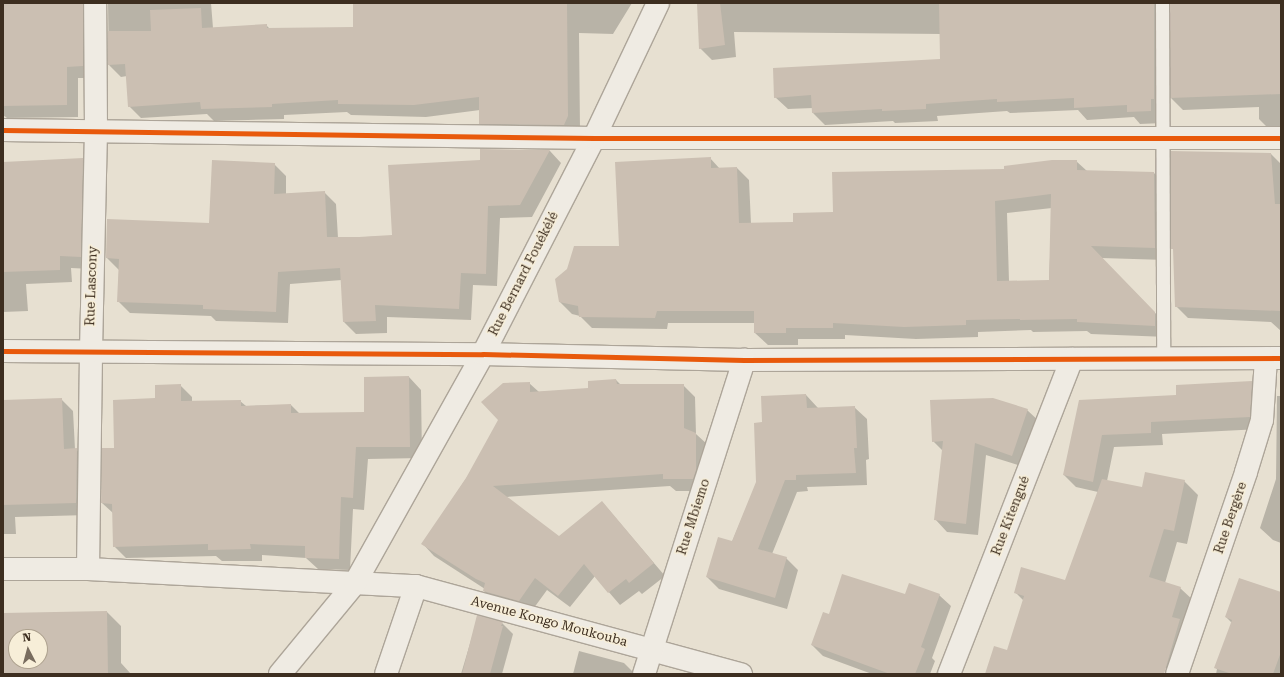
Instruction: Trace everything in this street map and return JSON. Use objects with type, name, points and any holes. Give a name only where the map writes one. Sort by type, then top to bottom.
[{"type":"street","name":"Rue Lascony","points":[[88,569],[90,351],[96,131],[96,3]]},
{"type":"street","name":"Rue Bernard Fouékélé","points":[[280,674],[355,583],[482,354],[594,138],[658,3]]},
{"type":"street","points":[[3,130],[594,138],[1281,138]]},
{"type":"street","points":[[3,352],[90,351],[482,354],[744,360],[1273,358]]},
{"type":"street","name":"Rue Bergère","points":[[1177,674],[1246,472],[1262,420],[1273,358]]},
{"type":"street","name":"Rue Kitengué","points":[[949,674],[1072,359]]},
{"type":"street","name":"Rue Mbiemo","points":[[644,674],[744,360]]},
{"type":"street","name":"Avenue Kongo Moukouba","points":[[3,568],[88,569],[416,586],[741,674]]},
{"type":"street","points":[[386,674],[416,586]]},
{"type":"lane","points":[[1162,3],[1164,359]]},
{"type":"building","points":[[3,3],[83,3],[83,66],[67,67],[67,105],[3,106]]},
{"type":"building","points":[[353,3],[567,3],[568,116],[564,125],[479,124],[479,97],[414,105],[338,104],[338,100],[272,104],[272,107],[201,109],[200,102],[128,107],[125,64],[108,65],[108,31],[151,31],[150,10],[201,8],[202,28],[267,24],[267,28],[353,27]]},
{"type":"building","points":[[697,3],[720,3],[725,45],[699,49]]},
{"type":"building","points":[[939,3],[1154,3],[1154,99],[1151,99],[1151,111],[1127,112],[1127,105],[1074,108],[1074,98],[997,102],[997,99],[926,104],[926,109],[882,111],[882,109],[812,113],[811,95],[774,98],[773,68],[940,59]]},
{"type":"building","points":[[1170,3],[1281,3],[1281,94],[1170,98]]},
{"type":"building","points":[[480,149],[550,150],[520,205],[488,206],[486,274],[461,273],[459,309],[375,305],[376,321],[343,322],[340,268],[278,272],[276,312],[203,309],[203,305],[117,302],[119,259],[106,258],[107,219],[209,223],[212,160],[275,163],[274,194],[325,191],[327,237],[359,237],[392,235],[388,165],[480,160]]},
{"type":"building","points":[[1170,151],[1271,153],[1275,204],[1281,204],[1281,311],[1175,307],[1173,249],[1171,249]]},
{"type":"building","points":[[711,157],[711,168],[737,167],[739,223],[793,222],[793,213],[833,212],[832,172],[1004,169],[1004,166],[1052,160],[1077,160],[1077,170],[1154,172],[1155,248],[1091,246],[1155,312],[1155,326],[1077,322],[1077,319],[1020,319],[966,320],[966,325],[904,327],[833,323],[833,328],[786,328],[786,333],[754,333],[754,311],[657,311],[655,318],[579,317],[578,306],[559,302],[555,279],[567,269],[574,246],[619,246],[615,162]],"holes":[[[1051,194],[1049,280],[997,281],[995,201]]]},
{"type":"building","points":[[83,158],[81,257],[60,256],[60,270],[3,272],[3,162]]},
{"type":"building","points":[[409,376],[410,447],[356,447],[353,498],[341,497],[339,559],[305,558],[305,546],[250,544],[251,549],[208,550],[208,544],[113,547],[112,504],[101,503],[102,448],[114,448],[113,400],[155,398],[155,385],[181,384],[181,401],[241,400],[241,406],[291,404],[291,413],[364,412],[364,377]]},
{"type":"building","points":[[616,379],[617,384],[684,384],[684,428],[696,433],[696,470],[693,479],[663,479],[663,474],[493,486],[559,536],[602,501],[654,563],[629,583],[626,579],[608,593],[584,564],[558,596],[535,578],[519,601],[483,591],[485,583],[476,579],[421,544],[466,478],[498,420],[481,402],[503,383],[530,382],[530,392],[588,388],[588,381]]},
{"type":"building","points":[[1252,381],[1250,417],[1151,422],[1151,433],[1102,435],[1093,482],[1063,475],[1079,400],[1176,395],[1176,385]]},
{"type":"building","points":[[806,394],[807,408],[855,406],[857,448],[854,448],[856,473],[796,475],[796,480],[785,480],[758,549],[787,557],[775,598],[706,577],[718,537],[732,541],[756,482],[754,423],[762,422],[761,396]]},
{"type":"building","points":[[62,398],[64,449],[77,448],[76,503],[3,505],[3,400]]},
{"type":"building","points":[[993,398],[1028,409],[1012,456],[975,443],[966,524],[934,520],[943,441],[932,442],[930,400]]},
{"type":"building","points":[[1145,472],[1185,480],[1174,531],[1164,529],[1149,577],[1181,587],[1172,617],[1180,619],[1164,674],[985,674],[994,646],[1007,650],[1024,596],[1014,593],[1021,567],[1065,580],[1102,479],[1142,487]]},
{"type":"building","points":[[842,574],[905,594],[909,583],[940,594],[921,647],[925,649],[915,674],[890,674],[811,645],[823,612],[829,614]]},
{"type":"building","points":[[1239,578],[1281,592],[1281,652],[1273,674],[1232,674],[1214,668],[1232,620],[1225,617]]},
{"type":"building","points":[[107,611],[108,674],[3,674],[3,613]]},
{"type":"building","points":[[477,615],[503,622],[501,626],[503,626],[490,674],[462,674]]},
{"type":"cycle path","points":[[3,130],[594,138],[1281,138]]},
{"type":"cycle path","points":[[3,351],[483,354],[744,360],[1281,358]]}]
